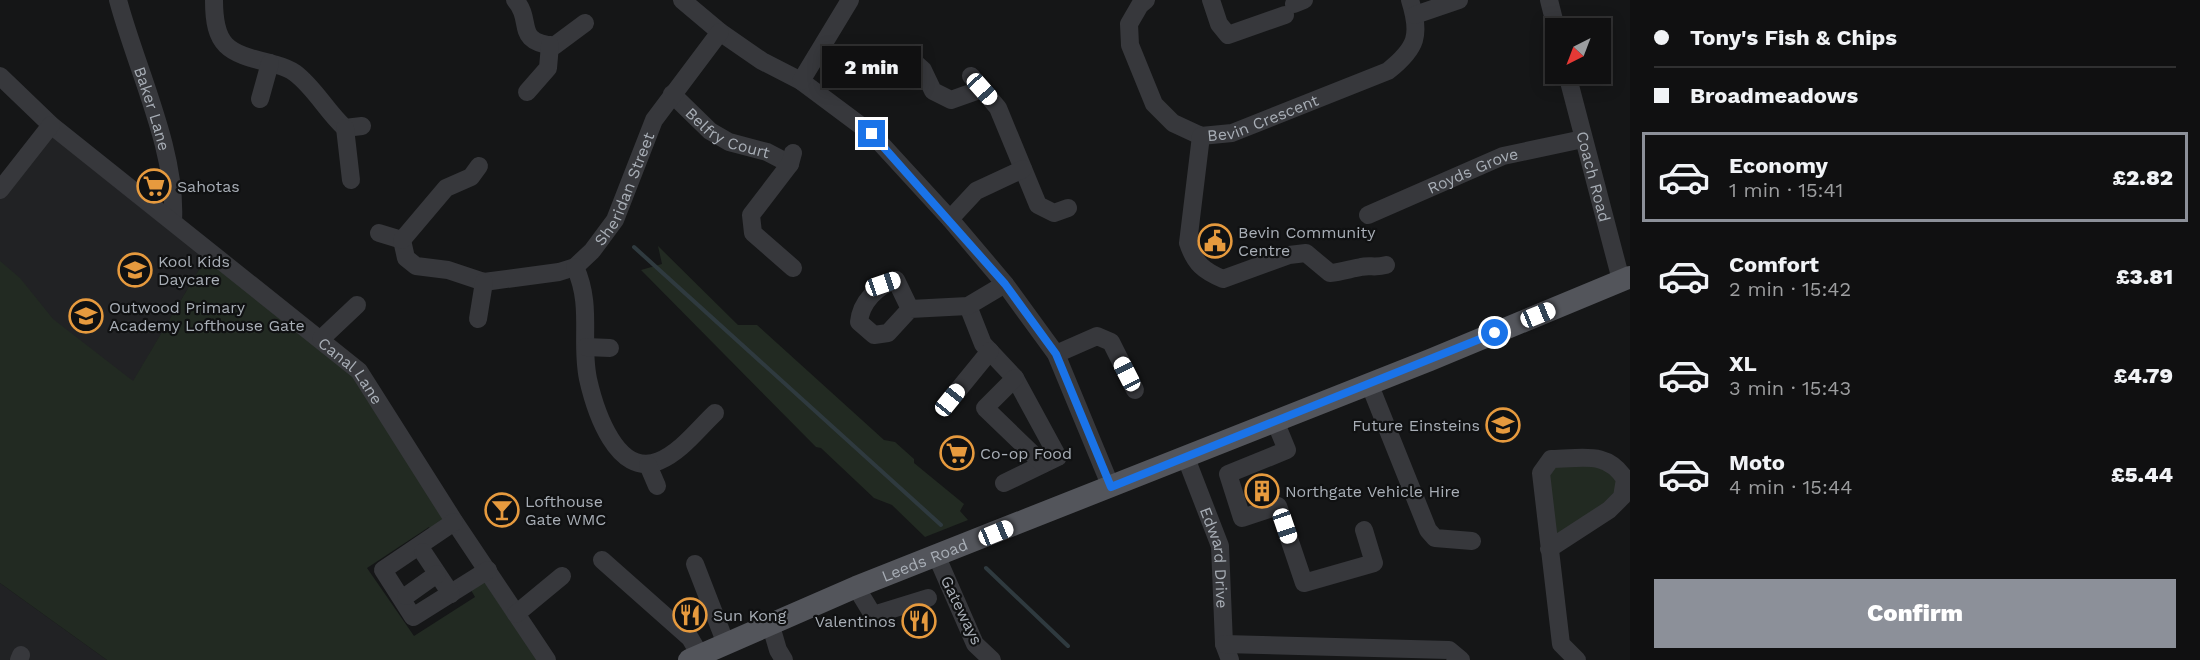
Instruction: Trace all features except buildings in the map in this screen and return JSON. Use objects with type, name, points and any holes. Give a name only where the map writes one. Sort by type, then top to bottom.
[{"type":"main road","name":"Leeds Road","points":[[698,658],[856,587],[1186,458],[1626,279]]},
{"type":"street","name":"Baker Lane","points":[[118,0],[167,160],[174,206],[173,221]]},
{"type":"street","points":[[214,0],[219,39],[226,49],[285,66],[297,75],[329,114],[354,127],[350,155],[351,180]]},
{"type":"street","points":[[515,0],[523,14],[525,31],[531,39],[550,45],[566,40],[585,23]]},
{"type":"street","points":[[682,0],[720,32],[762,61],[801,81],[872,134],[950,219],[1005,284],[1056,354],[1111,487]]},
{"type":"street","points":[[801,81],[850,0]]},
{"type":"street","name":"Bevin Crescent","points":[[1146,0],[1140,5],[1129,24],[1130,45],[1154,104],[1173,123],[1201,136],[1232,133],[1389,71],[1408,55],[1417,34],[1413,8],[1459,0]]},
{"type":"street","points":[[1211,0],[1219,24],[1228,35],[1294,6]]},
{"type":"street","points":[[1549,0],[1554,18]]},
{"type":"street","name":"Sheridan Street","points":[[574,267],[592,251],[615,220],[654,120],[720,32]]},
{"type":"street","points":[[527,93],[548,68],[550,45]]},
{"type":"street","points":[[905,54],[923,70],[933,91],[951,100],[976,82],[998,108],[1038,205],[1054,213],[1068,208]]},
{"type":"street","points":[[260,99],[270,63]]},
{"type":"street","name":"Canal Lane","points":[[0,76],[51,125],[348,361],[364,379],[454,522],[547,660]]},
{"type":"street","name":"Coach Road","points":[[1569,84],[1583,139],[1626,279]]},
{"type":"street","name":"Belfry Court","points":[[672,94],[710,131],[729,142],[792,159],[752,215],[753,233],[793,268]]},
{"type":"street","points":[[0,190],[51,125]]},
{"type":"street","points":[[1201,136],[1188,243],[1193,258],[1204,271],[1223,279],[1289,255],[1306,253],[1330,273],[1363,266],[1376,269],[1386,265]]},
{"type":"street","name":"Royds Grove","points":[[1368,215],[1503,156],[1583,139]]},
{"type":"street","points":[[402,240],[446,188],[471,177],[479,166]]},
{"type":"street","points":[[950,219],[976,192],[1023,169]]},
{"type":"street","points":[[379,233],[402,240]]},
{"type":"street","points":[[402,240],[406,258],[416,266],[448,270],[484,282],[559,272],[574,267],[583,285],[588,378],[610,440],[635,462],[648,465],[672,454],[715,413]]},
{"type":"street","points":[[478,319],[484,282]]},
{"type":"street","points":[[910,309],[968,306],[1005,284]]},
{"type":"street","points":[[321,339],[357,305]]},
{"type":"street","points":[[968,306],[983,344],[1015,378],[1058,457],[1004,483]]},
{"type":"street","points":[[1056,354],[1097,336],[1112,342],[1135,390]]},
{"type":"street","points":[[586,347],[610,348]]},
{"type":"street","points":[[950,400],[990,351]]},
{"type":"street","points":[[1015,378],[985,408],[1043,464]]},
{"type":"street","points":[[1369,383],[1428,530],[1435,538],[1472,541]]},
{"type":"street","points":[[1275,421],[1287,450],[1228,474],[1242,518],[1278,506],[1304,583],[1374,564],[1364,530]]},
{"type":"street","name":"Edward Drive","points":[[1186,458],[1220,546],[1227,652]]},
{"type":"street","points":[[1549,549],[1609,510],[1622,497],[1625,479],[1616,464],[1602,459],[1551,459],[1541,473],[1549,549],[1561,644],[1577,660]]},
{"type":"street","points":[[648,465],[657,486]]},
{"type":"street","points":[[454,522],[383,570],[412,617],[488,570]]},
{"type":"street","points":[[423,552],[451,594]]},
{"type":"street","name":"Gateways","points":[[937,557],[975,644],[992,660]]},
{"type":"street","points":[[602,560],[690,638],[698,658]]},
{"type":"street","points":[[695,564],[726,644]]},
{"type":"street","points":[[406,596],[437,574]]},
{"type":"street","points":[[516,614],[562,576]]},
{"type":"street","points":[[856,587],[873,615],[928,598]]},
{"type":"street","points":[[771,626],[778,650],[784,660]]},
{"type":"street","points":[[1227,652],[1449,650],[1461,660]]},
{"type":"shaded area","name":"Outwood Primary Academy Lofthouse Gate","points":[[51,125],[210,251],[133,382],[0,395],[0,197]]},
{"type":"shaded area","points":[[658,246],[738,325],[757,325],[884,440],[895,442],[914,459],[914,463],[964,504],[960,511],[968,520],[925,537],[892,505],[874,498],[821,448],[816,447],[641,270],[662,264]]},
{"type":"shaded area","points":[[210,251],[335,351],[454,521],[434,534],[429,527],[367,568],[414,636],[475,597],[468,585],[488,570],[547,660],[107,660],[0,583],[0,261],[20,278],[53,319],[133,381]]},
{"type":"shaded area","points":[[1551,459],[1616,464],[1622,497],[1549,549],[1541,473]]},
{"type":"shaded area","points":[[0,583],[107,660],[0,660]]},
{"type":"waterway","points":[[634,247],[941,525]]},
{"type":"waterway","points":[[986,568],[1068,646]]},
{"type":"place","name":"Sahotas","points":[[154,186]]},
{"type":"place","name":"Bevin Community Centre","points":[[1215,241]]},
{"type":"place","name":"Kool Kids Daycare","points":[[135,270]]},
{"type":"place","name":"Outwood Primary Academy Lofthouse Gate","points":[[86,316]]},
{"type":"place","name":"Future Einsteins","points":[[1503,425]]},
{"type":"place","name":"Co-op Food","points":[[957,453]]},
{"type":"place","name":"Northgate Vehicle Hire","points":[[1262,491]]},
{"type":"place","name":"Lofthouse Gate WMC","points":[[502,510]]},
{"type":"place","name":"Sun Kong","points":[[690,615]]},
{"type":"place","name":"Valentinos","points":[[919,621]]},
{"type":"route","points":[[872,134],[950,219],[1005,284],[1056,354],[1111,487],[1495,333]]}]
